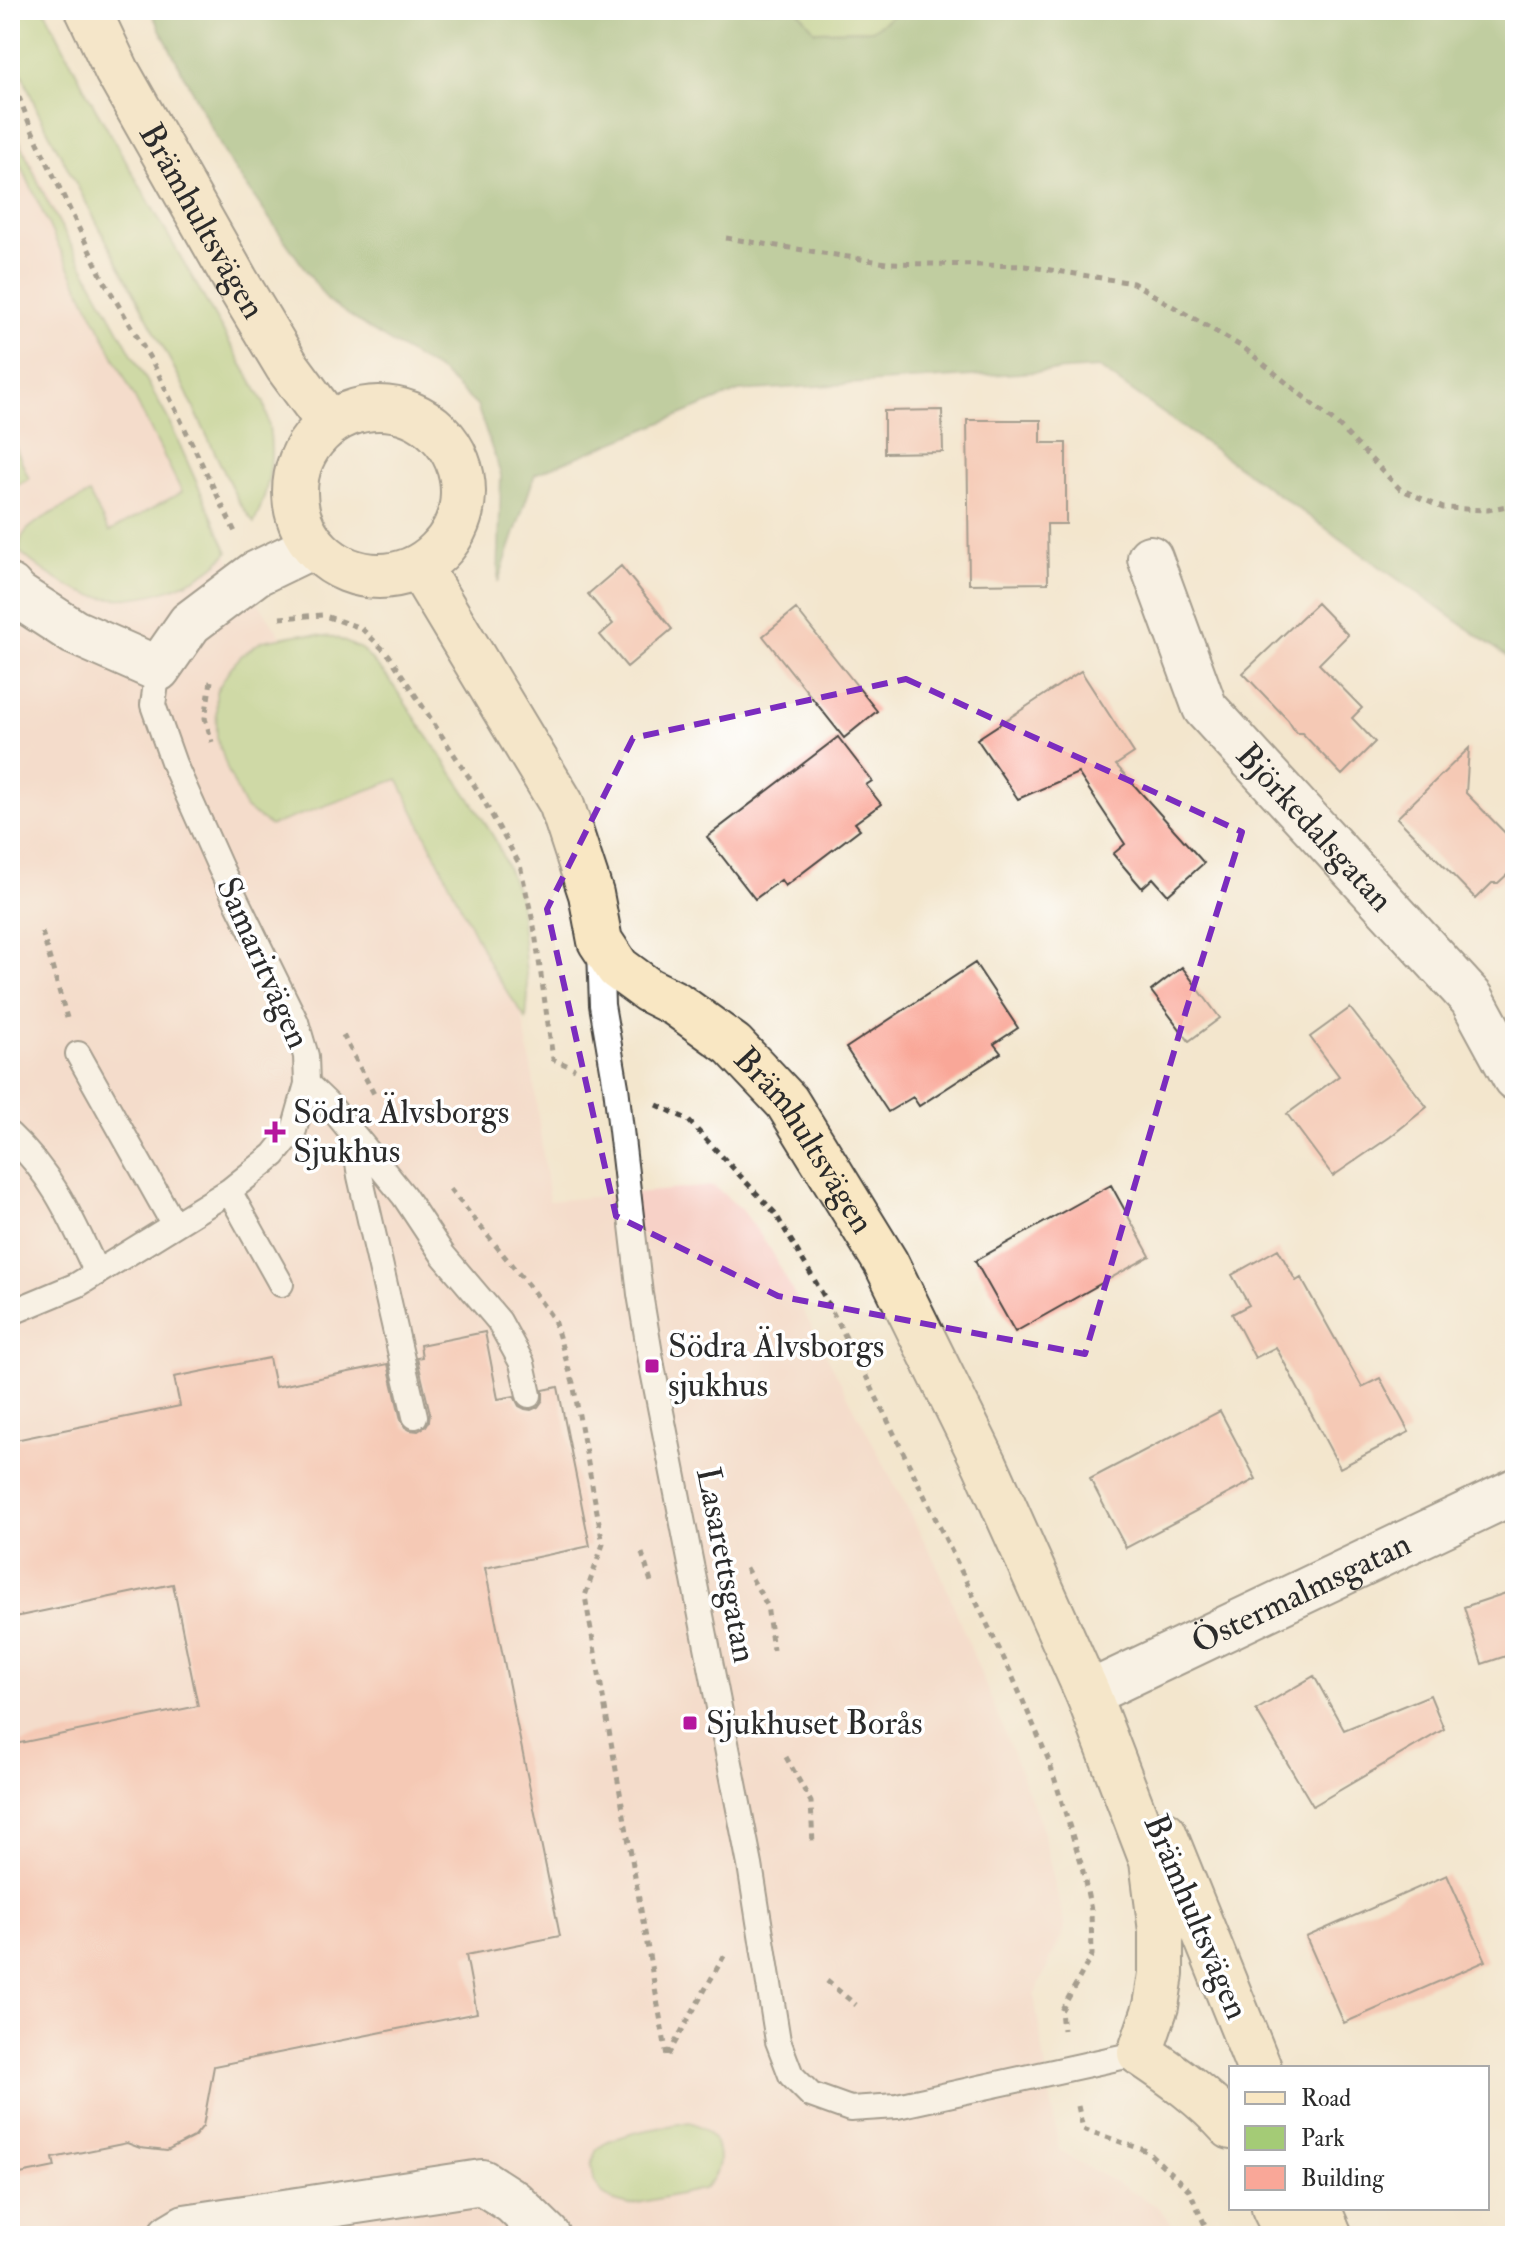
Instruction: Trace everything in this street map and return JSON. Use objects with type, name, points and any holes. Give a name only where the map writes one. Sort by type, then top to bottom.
[{"type":"street","name":"Brämhultsvägen","points":[[88,10],[117,71],[229,268],[287,366],[329,423]]},
{"type":"street","points":[[368,408],[390,408],[410,413],[444,438],[456,456],[462,477],[463,498],[459,519],[450,538],[419,567],[382,577],[362,576],[327,560],[302,530],[296,511],[296,471],[303,453],[329,423],[348,413],[368,408]]},
{"type":"street","name":"Samaritvägen","points":[[158,669],[190,623],[255,574],[313,546]]},
{"type":"street","name":"Björkedalsgatan","points":[[1150,558],[1205,708],[1472,999],[1515,1078]]},
{"type":"street","name":"Brämhultsvägen","points":[[419,567],[561,803],[591,894],[600,941],[618,968],[733,1045],[787,1102],[886,1263],[985,1464],[1088,1694],[1121,1773],[1152,1861],[1161,1931],[1161,1974],[1156,2006],[1140,2053]]},
{"type":"street","points":[[10,587],[17,595],[74,632],[158,669]]},
{"type":"street","name":"Östermalmsgatan","points":[[1088,1694],[1515,1491]]},
{"type":"street","name":"Brämhultsvägen","points":[[1121,1773],[1154,1807],[1258,2066]]},
{"type":"street","points":[[1140,2053],[1178,2077],[1229,2125]]},
{"type":"street","points":[[170,2236],[185,2227],[482,2182],[510,2219],[548,2236]]},
{"type":"street","points":[[1275,2210],[1288,2236]]},
{"type":"street","points":[[1319,2210],[1330,2236]]},
{"type":"lane","name":"Samaritvägen","points":[[10,1313],[77,1285],[229,1191],[274,1155],[294,1130],[307,1084],[306,1056],[296,1022],[221,869],[163,734],[153,705],[158,669]]},
{"type":"lane","name":"Lasarettsgatan","points":[[600,941],[602,1005],[616,1087],[640,1294],[652,1366],[750,1865],[778,2041],[791,2075],[811,2095],[850,2109],[897,2106],[1140,2053]]},
{"type":"lane","points":[[78,1054],[174,1225]]},
{"type":"lane","points":[[307,1084],[330,1106],[404,1196],[443,1255],[499,1321],[522,1363],[529,1395]]},
{"type":"lane","points":[[10,1135],[44,1171],[61,1197],[97,1273]]},
{"type":"lane","points":[[354,1137],[360,1176],[415,1416]]},
{"type":"lane","points":[[229,1191],[281,1284]]},
{"type":"path","points":[[1510,10],[1515,29]]},
{"type":"path","points":[[726,238],[887,263],[1025,266],[1133,283],[1244,348],[1337,424],[1400,489],[1443,508],[1488,510],[1515,504]]},
{"type":"path","points":[[215,756],[205,718],[216,671]]},
{"type":"path","points":[[42,932],[78,1054]]},
{"type":"path","points":[[341,1031],[376,1097]]},
{"type":"path","points":[[450,1188],[554,1320],[573,1383],[603,1544],[585,1596],[667,2056],[726,1952]]},
{"type":"path","points":[[746,1568],[767,1605],[773,1650]]},
{"type":"path","points":[[786,1757],[811,1802],[813,1845]]},
{"type":"path","points":[[827,1981],[856,2005]]},
{"type":"highlighted area","points":[[906,679],[1242,832],[1085,1354],[778,1296],[616,1216],[547,909],[633,738]]},
{"type":"shaded area","name":"Södra Älvsborgs Sjukhus","points":[[10,115],[199,513],[294,656],[399,722],[512,958],[533,1077],[549,1201],[714,1186],[743,1211],[771,1250],[939,1569],[1041,1824],[1065,1928],[1034,1996],[1059,2151],[1157,2206],[1180,2236],[10,2236]]},
{"type":"green space","points":[[10,10],[45,10],[88,95],[264,403],[270,434],[271,464],[254,523],[238,501],[181,381],[38,112],[10,45]]},
{"type":"green space","points":[[150,10],[798,10],[815,31],[872,30],[902,10],[1515,10],[1515,662],[1099,368],[739,391],[535,474],[498,582],[501,475],[477,406],[442,373],[327,300],[228,160]]},
{"type":"green space","points":[[798,10],[902,10],[872,30],[814,31]]},
{"type":"green space","points":[[10,120],[47,201],[168,419],[228,552],[201,574],[167,590],[130,598],[95,596],[65,584],[20,552],[22,538],[29,529],[89,494],[109,532],[182,492],[55,239],[10,141]]},
{"type":"green space","points":[[10,434],[29,479],[10,489]]},
{"type":"green space","points":[[301,634],[334,637],[361,649],[388,678],[496,841],[519,896],[528,995],[526,1019],[493,971],[398,779],[270,826],[245,808],[217,738],[216,692],[231,667],[262,641]]},
{"type":"green space","points":[[689,2122],[708,2133],[718,2151],[717,2171],[703,2189],[629,2205],[603,2194],[594,2181],[592,2165],[596,2150],[608,2141],[637,2132]]},
{"type":"building","points":[[942,410],[943,452],[884,453],[884,411]]},
{"type":"building","points":[[967,420],[1041,420],[1041,443],[1066,443],[1066,524],[1047,524],[1048,583],[969,584]]},
{"type":"building","points":[[621,566],[672,629],[627,667],[600,635],[613,624],[588,594]]},
{"type":"building","points":[[1317,603],[1348,635],[1319,664],[1362,708],[1352,718],[1375,742],[1342,775],[1302,733],[1296,733],[1288,720],[1243,673]]},
{"type":"building","points":[[796,609],[877,711],[844,738],[763,636]]},
{"type":"building","points":[[1081,671],[1134,753],[1116,765],[1204,863],[1168,895],[1153,878],[1142,888],[1113,854],[1125,844],[1078,773],[1018,799],[977,739]]},
{"type":"building","points":[[838,737],[872,781],[866,785],[881,804],[855,823],[860,829],[785,886],[781,880],[755,899],[707,837]]},
{"type":"building","points":[[1469,748],[1466,793],[1515,843],[1515,861],[1511,871],[1498,883],[1492,883],[1476,899],[1397,818]]},
{"type":"building","points":[[975,963],[1018,1028],[994,1044],[1001,1053],[919,1106],[913,1097],[888,1112],[846,1048]]},
{"type":"building","points":[[1182,967],[1220,1018],[1189,1041],[1151,991]]},
{"type":"building","points":[[1350,1008],[1427,1107],[1333,1176],[1287,1114],[1339,1076],[1310,1037]]},
{"type":"building","points":[[1111,1185],[1150,1256],[1015,1332],[975,1261]]},
{"type":"building","points":[[1278,1249],[1296,1281],[1301,1278],[1362,1387],[1380,1378],[1409,1432],[1340,1468],[1276,1347],[1255,1358],[1232,1314],[1249,1305],[1232,1275]]},
{"type":"building","points":[[485,1332],[498,1399],[514,1396],[519,1406],[531,1410],[543,1400],[543,1390],[558,1387],[590,1546],[485,1568],[560,1936],[466,1955],[477,2013],[214,2066],[203,2126],[194,2137],[167,2151],[127,2143],[53,2158],[55,2167],[10,2176],[10,1745],[198,1706],[173,1584],[10,1618],[10,1441],[180,1406],[174,1377],[269,1358],[275,1387],[388,1364],[401,1420],[405,1427],[418,1431],[426,1426],[430,1413],[417,1358],[422,1357],[420,1345]]},
{"type":"building","points":[[1220,1411],[1256,1479],[1126,1548],[1090,1479]]},
{"type":"building","points":[[1515,1590],[1515,1653],[1482,1664],[1464,1607]]},
{"type":"building","points":[[1314,1676],[1344,1730],[1430,1695],[1444,1729],[1313,1806],[1256,1710]]},
{"type":"building","points":[[1447,1875],[1486,1961],[1344,2023],[1306,1937]]},
{"type":"place","name":"Södra Älvsborgs Sjukhus","points":[[275,1132]]},
{"type":"place","name":"Södra Älvsborgs sjukhus","points":[[652,1366]]},
{"type":"place","name":"Sjukhuset Borås","points":[[690,1723]]}]
